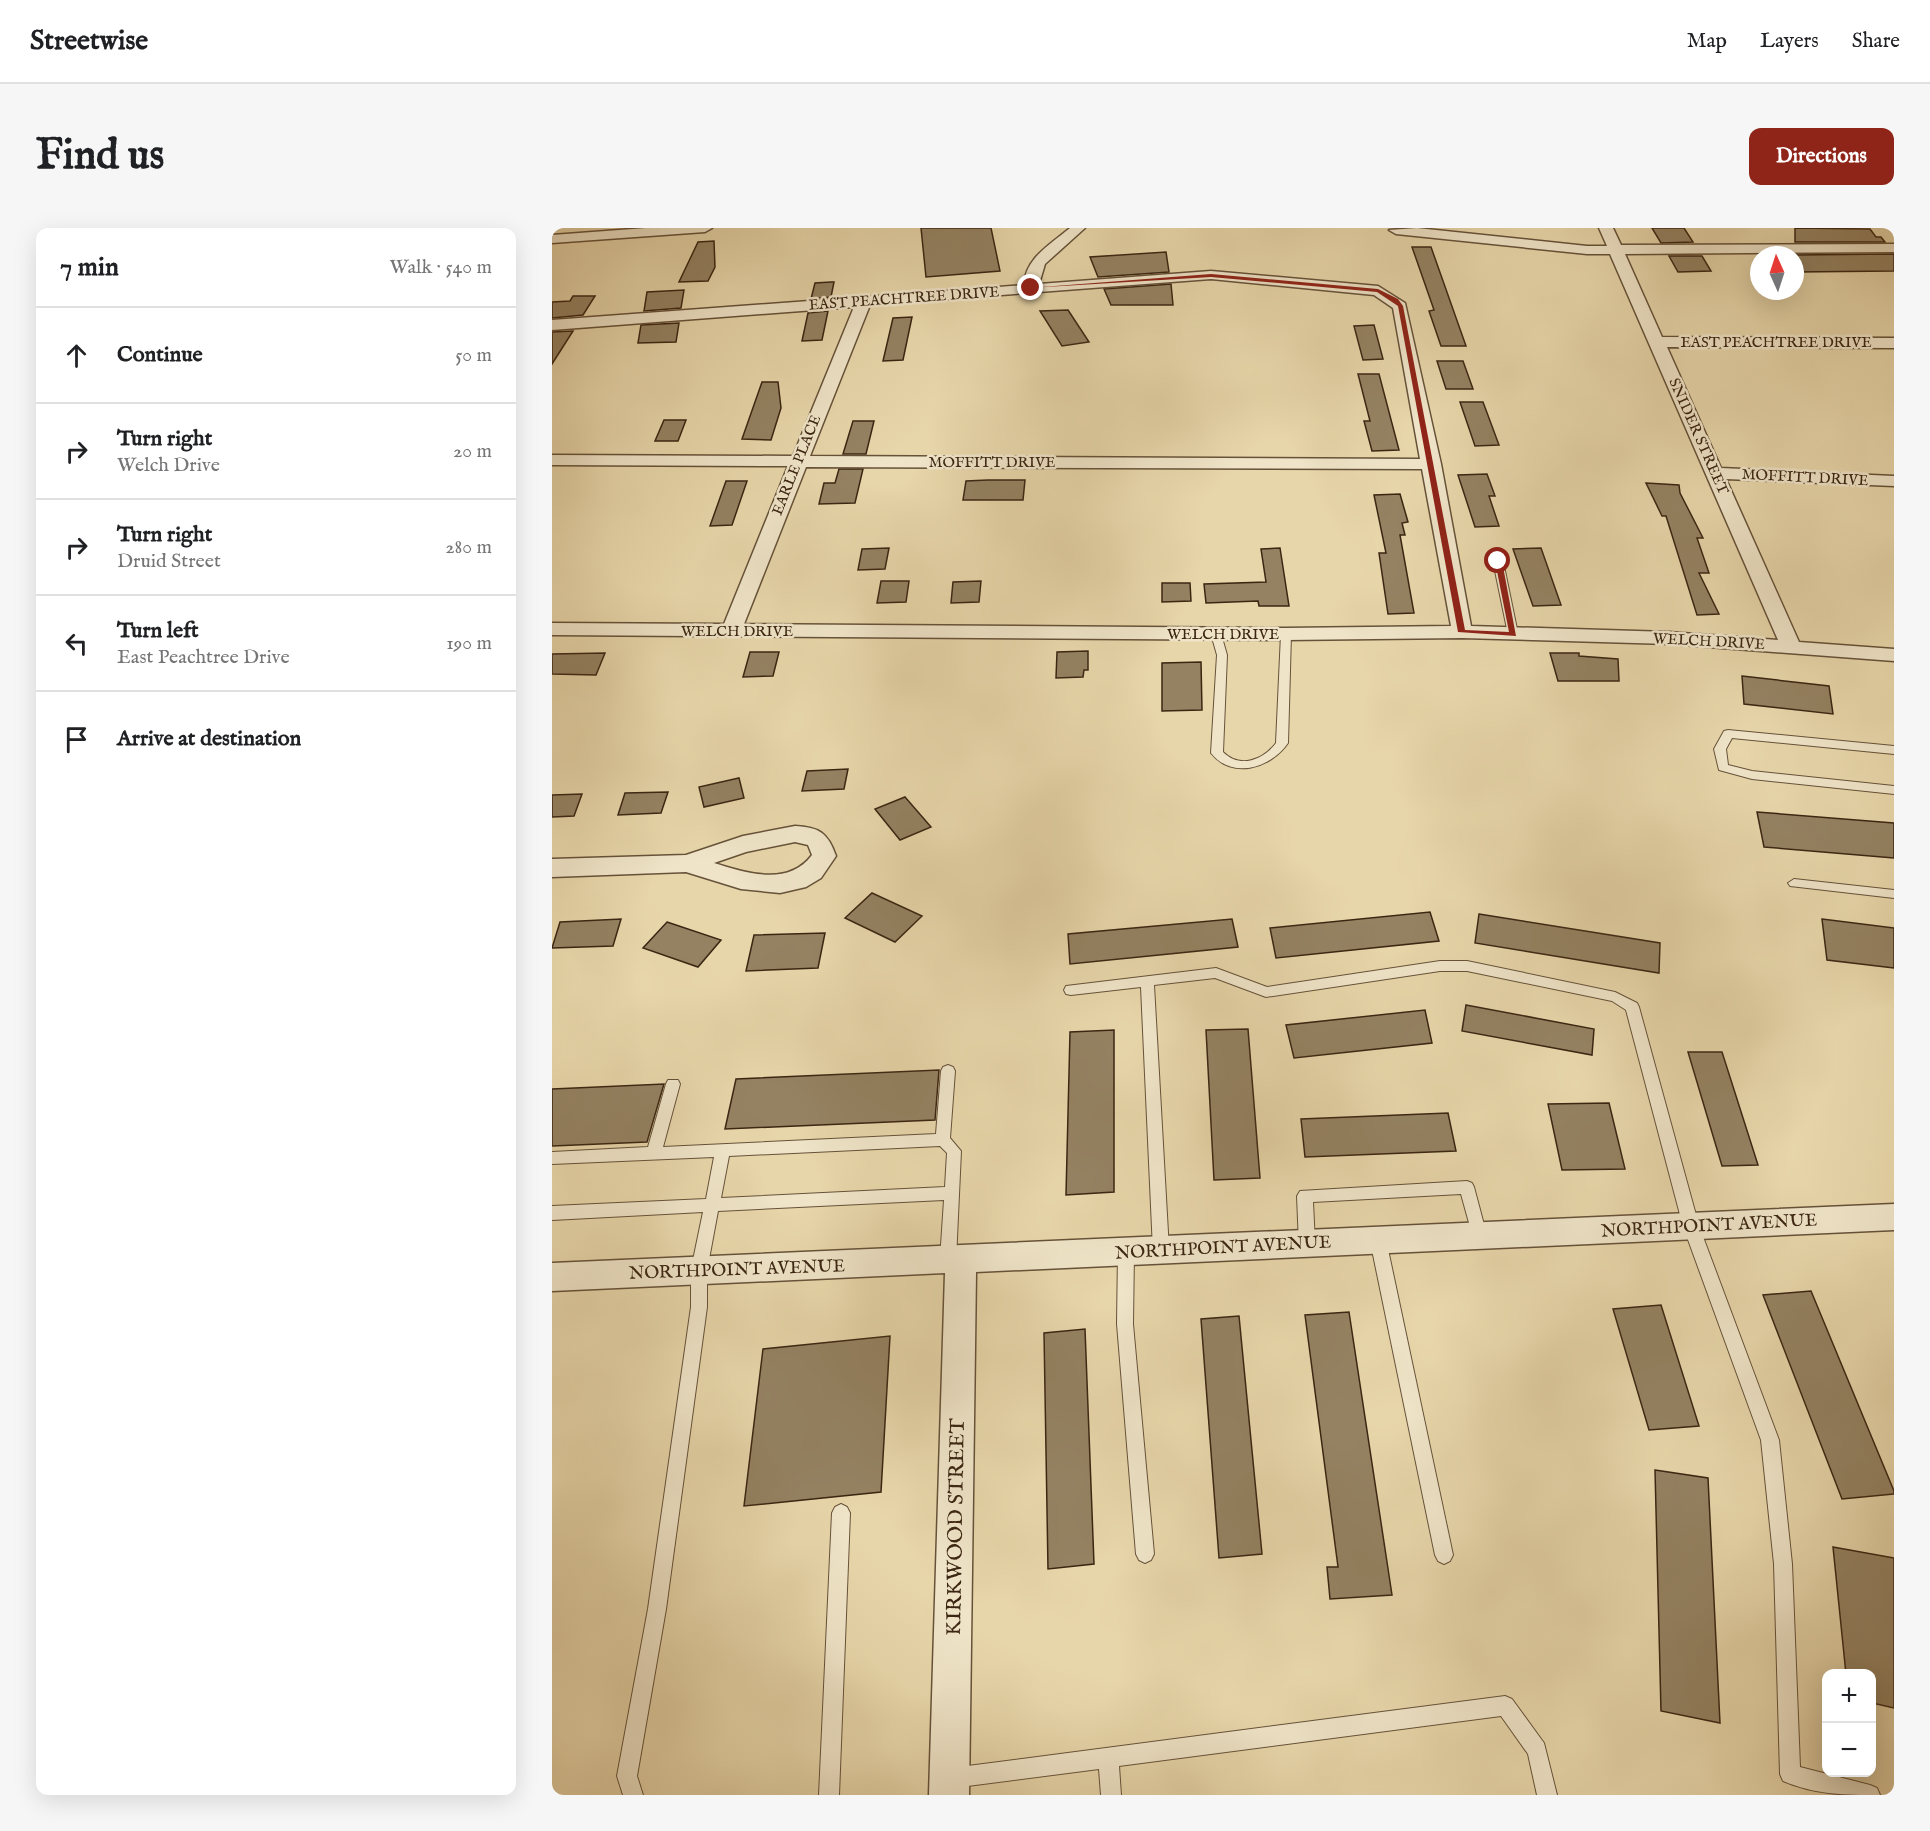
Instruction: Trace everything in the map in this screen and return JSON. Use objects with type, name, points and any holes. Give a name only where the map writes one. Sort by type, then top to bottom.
[{"type":"street","points":[[552,239],[705,228]]},
{"type":"street","points":[[1031,288],[1030,277],[1038,264],[1078,228]]},
{"type":"street","name":"SNIDER STREET","points":[[1606,228],[1791,646]]},
{"type":"street","points":[[1396,230],[1616,250],[1715,244],[1894,248]]},
{"type":"street","name":"EAST PEACHTREE DRIVE","points":[[552,325],[1211,275],[1378,291],[1396,301],[1400,306],[1432,464]]},
{"type":"street","name":"EARLE PLACE","points":[[731,631],[864,301]]},
{"type":"street","name":"EAST PEACHTREE DRIVE","points":[[1657,342],[1894,343]]},
{"type":"street","name":"MOFFITT DRIVE","points":[[552,460],[1432,464]]},
{"type":"street","points":[[1432,464],[1462,632]]},
{"type":"street","name":"MOFFITT DRIVE","points":[[1716,473],[1894,481]]},
{"type":"street","name":"WELCH DRIVE","points":[[552,629],[1216,634],[1462,632],[1669,638],[1894,655]]},
{"type":"street","points":[[552,868],[687,863]]},
{"type":"street","name":"NORTHPOINT AVENUE","points":[[552,1277],[1894,1217]]},
{"type":"street","name":"KIRKWOOD STREET","points":[[950,1787],[955,1260]]},
{"type":"lane","points":[[1498,561],[1514,634]]},
{"type":"lane","points":[[1216,634],[1222,655],[1217,753],[1221,759],[1240,765],[1263,761],[1282,743],[1286,634]]},
{"type":"lane","points":[[1894,750],[1728,734],[1720,749],[1723,767],[1752,775],[1894,790]]},
{"type":"lane","points":[[1794,883],[1894,894]]},
{"type":"lane","points":[[1071,990],[1216,973],[1266,992],[1440,966],[1467,966],[1615,997],[1632,1007],[1691,1226],[1770,1440],[1783,1564],[1790,1774],[1870,1795]]},
{"type":"lane","points":[[1147,982],[1161,1250]]},
{"type":"lane","points":[[948,1071],[944,1140],[954,1151],[952,1193],[955,1260]]},
{"type":"lane","points":[[654,1153],[673,1084]]},
{"type":"lane","points":[[552,1158],[944,1140]]},
{"type":"lane","points":[[633,1795],[627,1776],[657,1609],[699,1307],[699,1270],[723,1150]]},
{"type":"lane","points":[[1307,1244],[1305,1196],[1467,1187],[1479,1236]]},
{"type":"lane","points":[[552,1213],[952,1193]]},
{"type":"lane","points":[[1378,1240],[1444,1554]]},
{"type":"lane","points":[[1126,1252],[1125,1324],[1144,1554]]},
{"type":"lane","points":[[830,1795],[841,1513]]},
{"type":"lane","points":[[950,1787],[1108,1757],[1505,1706],[1537,1750],[1547,1795]]},
{"type":"lane","points":[[1108,1757],[1111,1795]]},
{"type":"building","points":[[921,228],[991,228],[1000,271],[926,277]]},
{"type":"building","points":[[1652,228],[1684,228],[1693,242],[1661,243]]},
{"type":"building","points":[[1795,228],[1870,229],[1876,237],[1881,237],[1885,242],[1795,242]]},
{"type":"building","points":[[714,241],[715,267],[708,281],[679,282],[698,242]]},
{"type":"building","points":[[1412,247],[1431,247],[1466,346],[1441,346],[1429,311],[1434,310]]},
{"type":"building","points":[[1166,252],[1169,272],[1098,277],[1090,257]]},
{"type":"building","points":[[1894,254],[1894,271],[1804,272],[1804,255]]},
{"type":"building","points":[[1669,256],[1702,256],[1711,271],[1678,272]]},
{"type":"building","points":[[834,282],[831,297],[811,299],[815,283]]},
{"type":"building","points":[[1171,284],[1173,305],[1111,305],[1104,289]]},
{"type":"building","points":[[684,290],[681,308],[644,311],[647,292]]},
{"type":"building","points":[[573,296],[595,296],[583,315],[552,318],[552,302],[570,301]]},
{"type":"building","points":[[1068,310],[1089,342],[1062,346],[1040,311]]},
{"type":"building","points":[[828,311],[822,340],[802,341],[808,313]]},
{"type":"building","points":[[912,317],[903,360],[883,361],[893,318]]},
{"type":"building","points":[[679,323],[676,342],[638,343],[641,325]]},
{"type":"building","points":[[1374,325],[1383,359],[1363,360],[1354,326]]},
{"type":"building","points":[[573,331],[552,364],[552,332]]},
{"type":"building","points":[[1437,361],[1463,361],[1473,389],[1446,389]]},
{"type":"building","points":[[1358,374],[1379,374],[1399,450],[1372,451],[1364,421],[1370,421]]},
{"type":"building","points":[[762,382],[778,382],[781,408],[771,440],[742,439]]},
{"type":"building","points":[[1460,402],[1483,402],[1499,445],[1475,446]]},
{"type":"building","points":[[664,420],[686,420],[678,441],[655,441]]},
{"type":"building","points":[[853,421],[874,421],[866,454],[843,454]]},
{"type":"building","points":[[839,469],[863,469],[855,503],[819,504],[824,483],[835,483]]},
{"type":"building","points":[[1487,474],[1495,496],[1489,496],[1499,526],[1475,527],[1458,475]]},
{"type":"building","points":[[1025,480],[1023,500],[963,500],[966,481]]},
{"type":"building","points":[[726,481],[747,481],[732,525],[710,526]]},
{"type":"building","points":[[1646,483],[1679,485],[1680,493],[1703,538],[1697,538],[1709,573],[1699,573],[1719,614],[1697,615],[1666,516],[1662,516]]},
{"type":"building","points":[[1400,494],[1408,522],[1402,523],[1405,535],[1400,535],[1414,613],[1388,614],[1379,553],[1386,553],[1374,495]]},
{"type":"building","points":[[889,548],[885,569],[858,570],[862,549]]},
{"type":"building","points":[[1280,548],[1289,606],[1259,606],[1258,601],[1206,603],[1204,584],[1266,582],[1261,549]]},
{"type":"building","points":[[1541,548],[1561,605],[1533,606],[1513,549]]},
{"type":"building","points":[[881,581],[909,581],[906,602],[877,603]]},
{"type":"building","points":[[981,581],[979,602],[951,603],[953,582]]},
{"type":"building","points":[[1162,583],[1190,583],[1191,601],[1162,602]]},
{"type":"building","points":[[1088,651],[1088,670],[1084,670],[1083,677],[1056,678],[1057,652]]},
{"type":"building","points":[[750,652],[779,652],[773,676],[743,677]]},
{"type":"building","points":[[605,653],[596,675],[552,674],[552,654]]},
{"type":"building","points":[[1550,653],[1579,653],[1579,656],[1618,659],[1619,681],[1558,681]]},
{"type":"building","points":[[1201,662],[1202,710],[1162,711],[1162,663]]},
{"type":"building","points":[[1742,676],[1829,686],[1833,714],[1744,704]]},
{"type":"building","points":[[848,769],[844,789],[802,791],[807,771]]},
{"type":"building","points":[[739,778],[744,798],[704,807],[699,787]]},
{"type":"building","points":[[668,792],[661,813],[618,815],[625,793]]},
{"type":"building","points":[[582,794],[574,816],[552,817],[552,795]]},
{"type":"building","points":[[905,797],[931,827],[900,840],[875,809]]},
{"type":"building","points":[[1757,812],[1894,823],[1894,858],[1764,847]]},
{"type":"building","points":[[872,893],[922,916],[895,942],[845,918]]},
{"type":"building","points":[[1430,912],[1439,941],[1276,958],[1270,928]]},
{"type":"building","points":[[1479,914],[1660,943],[1659,973],[1475,943]]},
{"type":"building","points":[[621,919],[613,946],[552,948],[560,922]]},
{"type":"building","points":[[1232,919],[1238,947],[1070,964],[1068,934]]},
{"type":"building","points":[[1822,919],[1894,928],[1894,968],[1827,960]]},
{"type":"building","points":[[667,922],[721,940],[698,967],[643,948]]},
{"type":"building","points":[[825,933],[818,968],[746,971],[754,935]]},
{"type":"building","points":[[1466,1005],[1594,1029],[1592,1055],[1462,1031]]},
{"type":"building","points":[[1425,1010],[1432,1043],[1294,1058],[1286,1025]]},
{"type":"building","points":[[1248,1029],[1260,1178],[1214,1180],[1206,1030]]},
{"type":"building","points":[[1114,1030],[1114,1192],[1066,1195],[1070,1032]]},
{"type":"building","points":[[1688,1052],[1722,1052],[1758,1165],[1722,1166]]},
{"type":"building","points":[[939,1070],[935,1120],[725,1129],[736,1079]]},
{"type":"building","points":[[664,1084],[647,1142],[552,1146],[552,1089]]},
{"type":"building","points":[[1609,1103],[1625,1169],[1562,1170],[1548,1104]]},
{"type":"building","points":[[1448,1113],[1456,1151],[1305,1157],[1301,1119]]},
{"type":"building","points":[[1811,1291],[1894,1494],[1842,1499],[1763,1295]]},
{"type":"building","points":[[1661,1305],[1699,1426],[1649,1430],[1613,1309]]},
{"type":"building","points":[[1349,1312],[1392,1595],[1330,1599],[1327,1567],[1338,1567],[1305,1315]]},
{"type":"building","points":[[1239,1316],[1262,1554],[1219,1558],[1201,1319]]},
{"type":"building","points":[[1085,1329],[1094,1564],[1048,1569],[1044,1333]]},
{"type":"building","points":[[890,1336],[881,1492],[744,1506],[763,1349]]},
{"type":"building","points":[[1655,1470],[1708,1478],[1720,1723],[1661,1711]]},
{"type":"building","points":[[1833,1547],[1894,1558],[1894,1708],[1876,1704],[1876,1669],[1845,1669]]},
{"type":"route","points":[[1031,288],[1211,275],[1378,291],[1396,301],[1400,306],[1432,464],[1462,632],[1514,634],[1506,588],[1498,561]]}]
